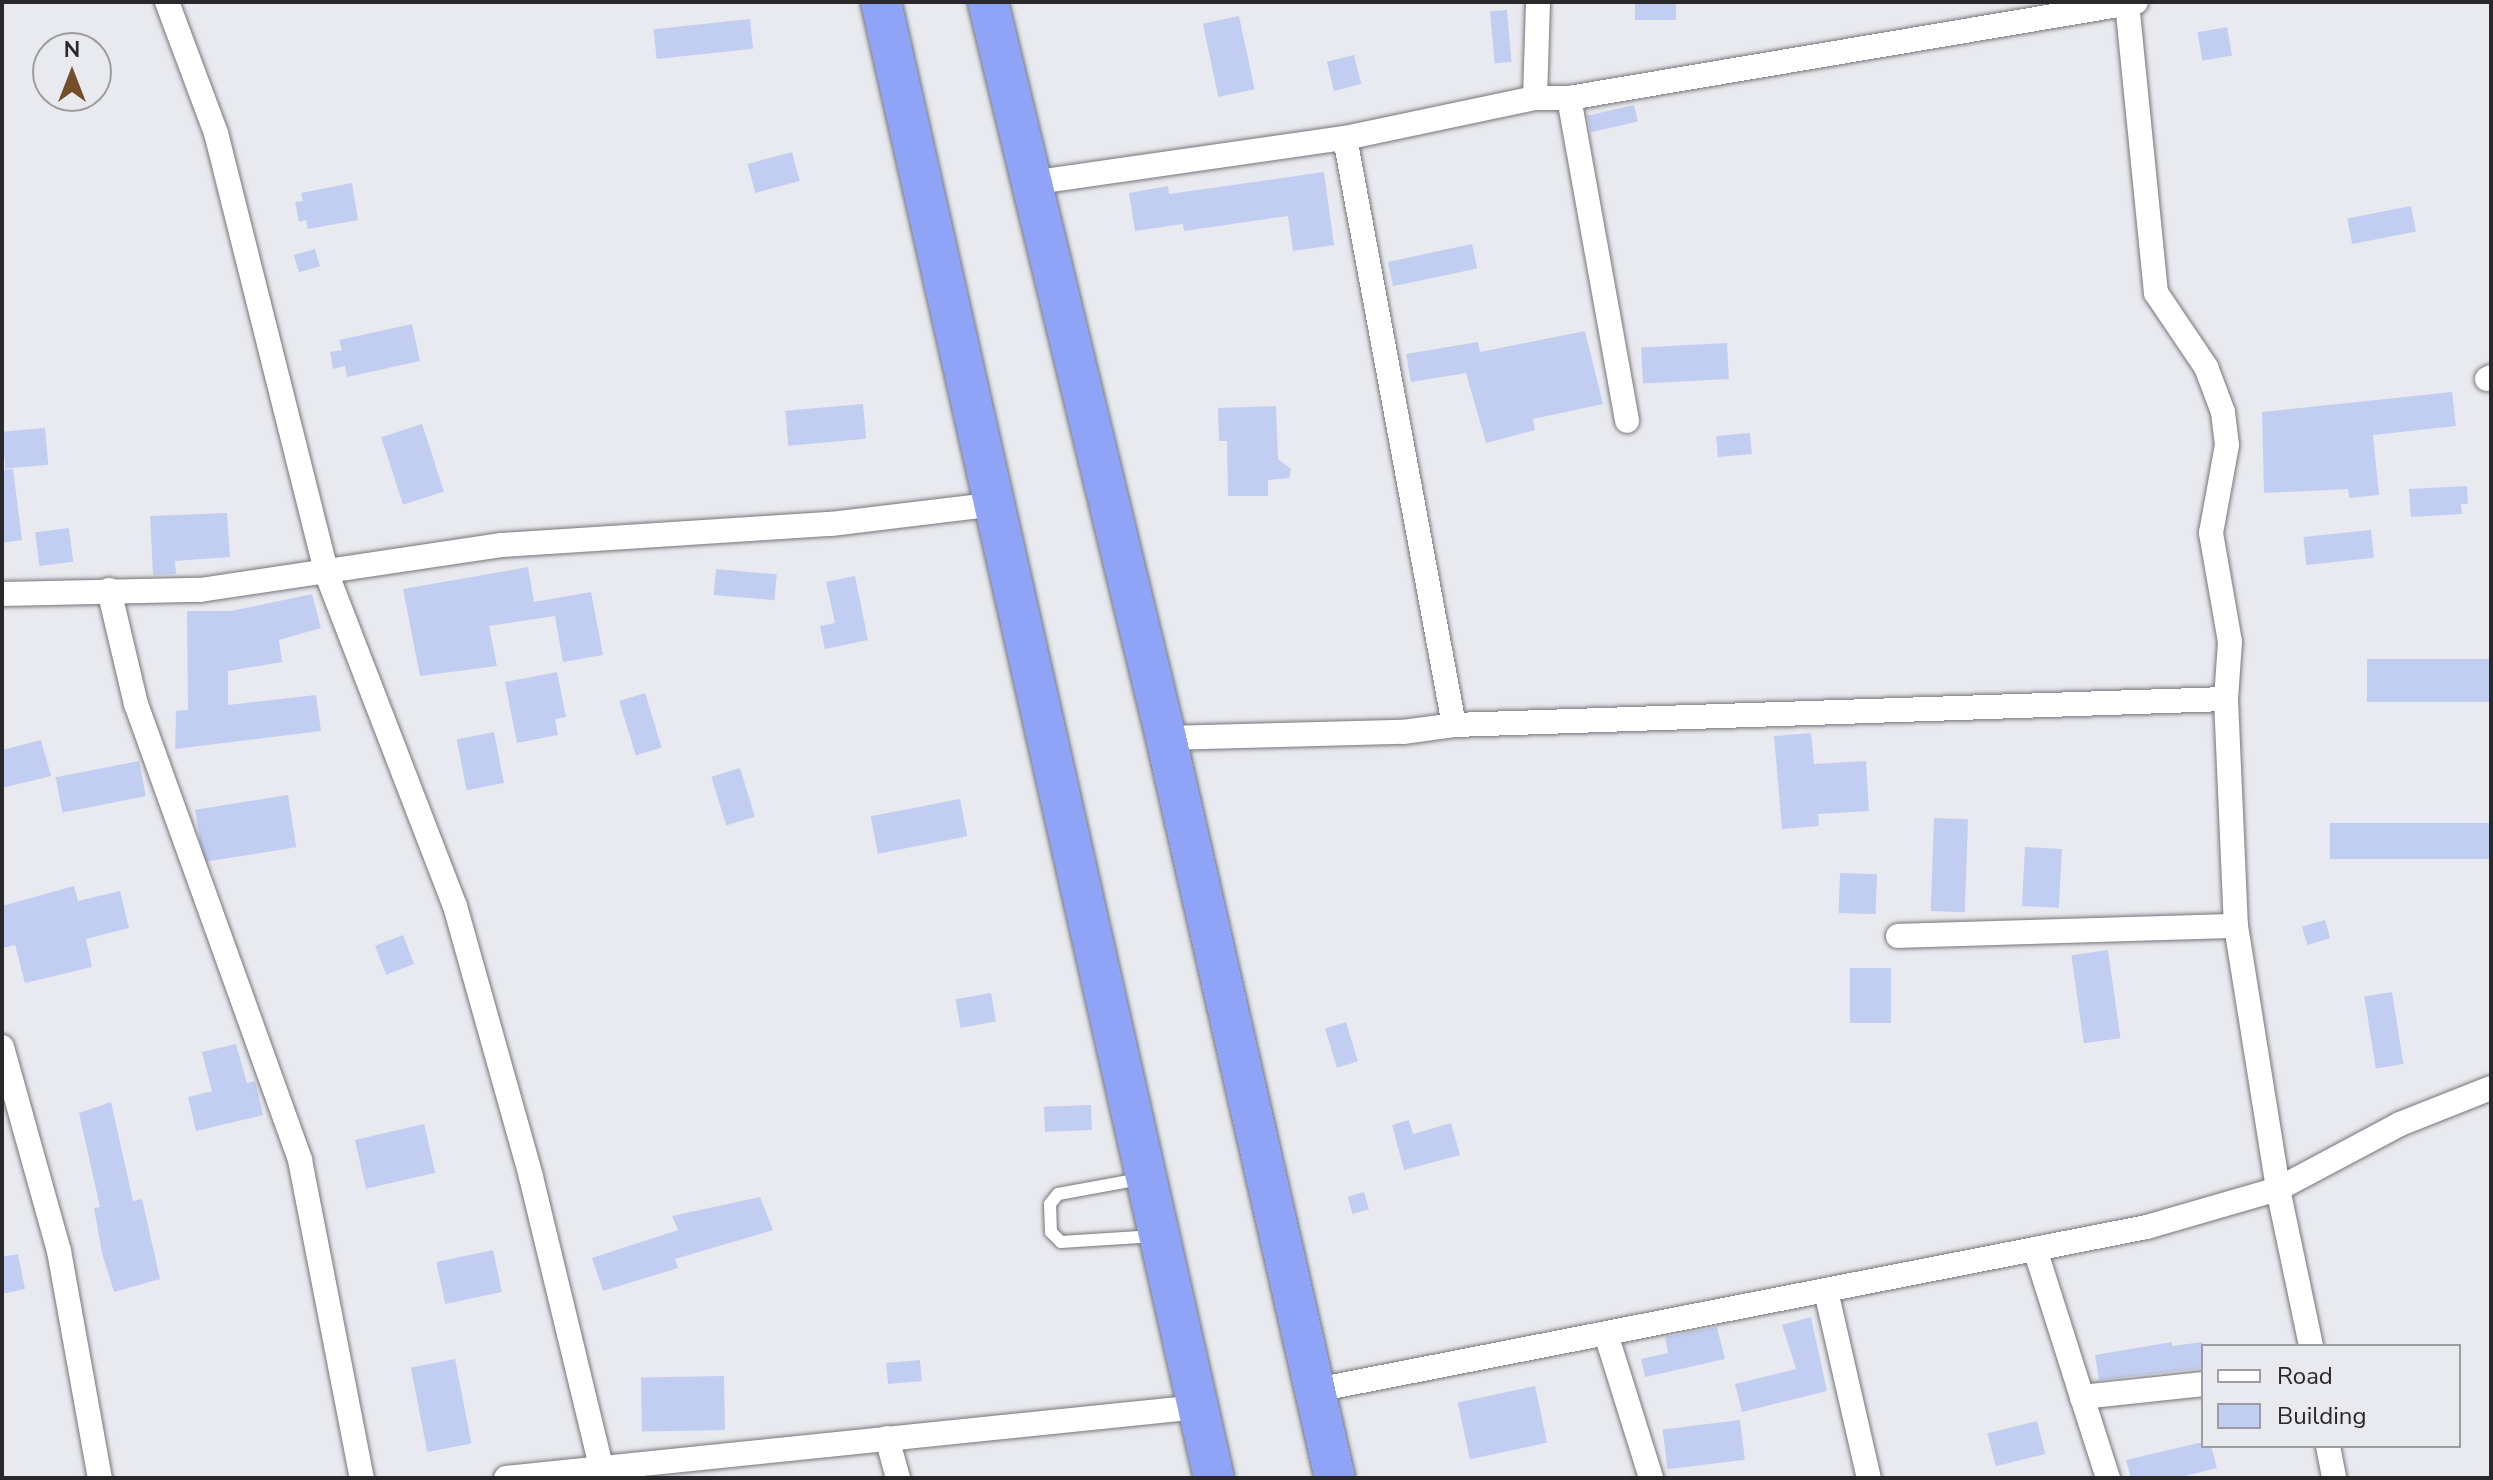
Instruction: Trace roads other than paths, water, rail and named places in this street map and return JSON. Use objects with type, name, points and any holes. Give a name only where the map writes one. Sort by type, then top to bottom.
[{"type":"highway","points":[[881,2],[1214,1478]]},
{"type":"highway","points":[[988,2],[1166,738],[1335,1478]]},
{"type":"street","points":[[167,2],[216,133],[326,572],[455,906],[531,1177],[603,1473]]},
{"type":"street","points":[[1535,98],[1538,2]]},
{"type":"street","points":[[1031,183],[1345,138],[1535,98],[1569,98],[2136,2]]},
{"type":"street","points":[[2127,3],[2156,293],[2206,367],[2223,412],[2227,445],[2211,533],[2230,642],[2226,699],[2236,926],[2278,1189],[2311,1344]]},
{"type":"street","points":[[1569,98],[1627,421]]},
{"type":"street","points":[[1345,138],[1454,725]]},
{"type":"street","points":[[2,594],[200,590],[502,545],[831,524],[996,504]]},
{"type":"street","points":[[109,590],[136,704],[300,1160],[362,1478]]},
{"type":"street","points":[[1166,738],[1403,732],[1454,725],[2226,699]]},
{"type":"street","points":[[1898,936],[2236,926]]},
{"type":"street","points":[[2,1047],[59,1251],[100,1478]]},
{"type":"street","points":[[1316,1390],[2147,1227],[2278,1189],[2400,1124],[2491,1088]]},
{"type":"street","points":[[2035,1249],[2108,1478]]},
{"type":"street","points":[[1826,1291],[1869,1478]]},
{"type":"street","points":[[1606,1334],[1651,1478]]},
{"type":"street","points":[[2082,1397],[2201,1384]]},
{"type":"street","points":[[506,1478],[603,1473],[887,1438],[1198,1407]]},
{"type":"street","points":[[887,1438],[898,1478]]},
{"type":"street","points":[[2328,1448],[2334,1478]]},
{"type":"lane","points":[[1147,1178],[1058,1194],[1050,1204],[1051,1232],[1061,1242],[1160,1236]]}]
